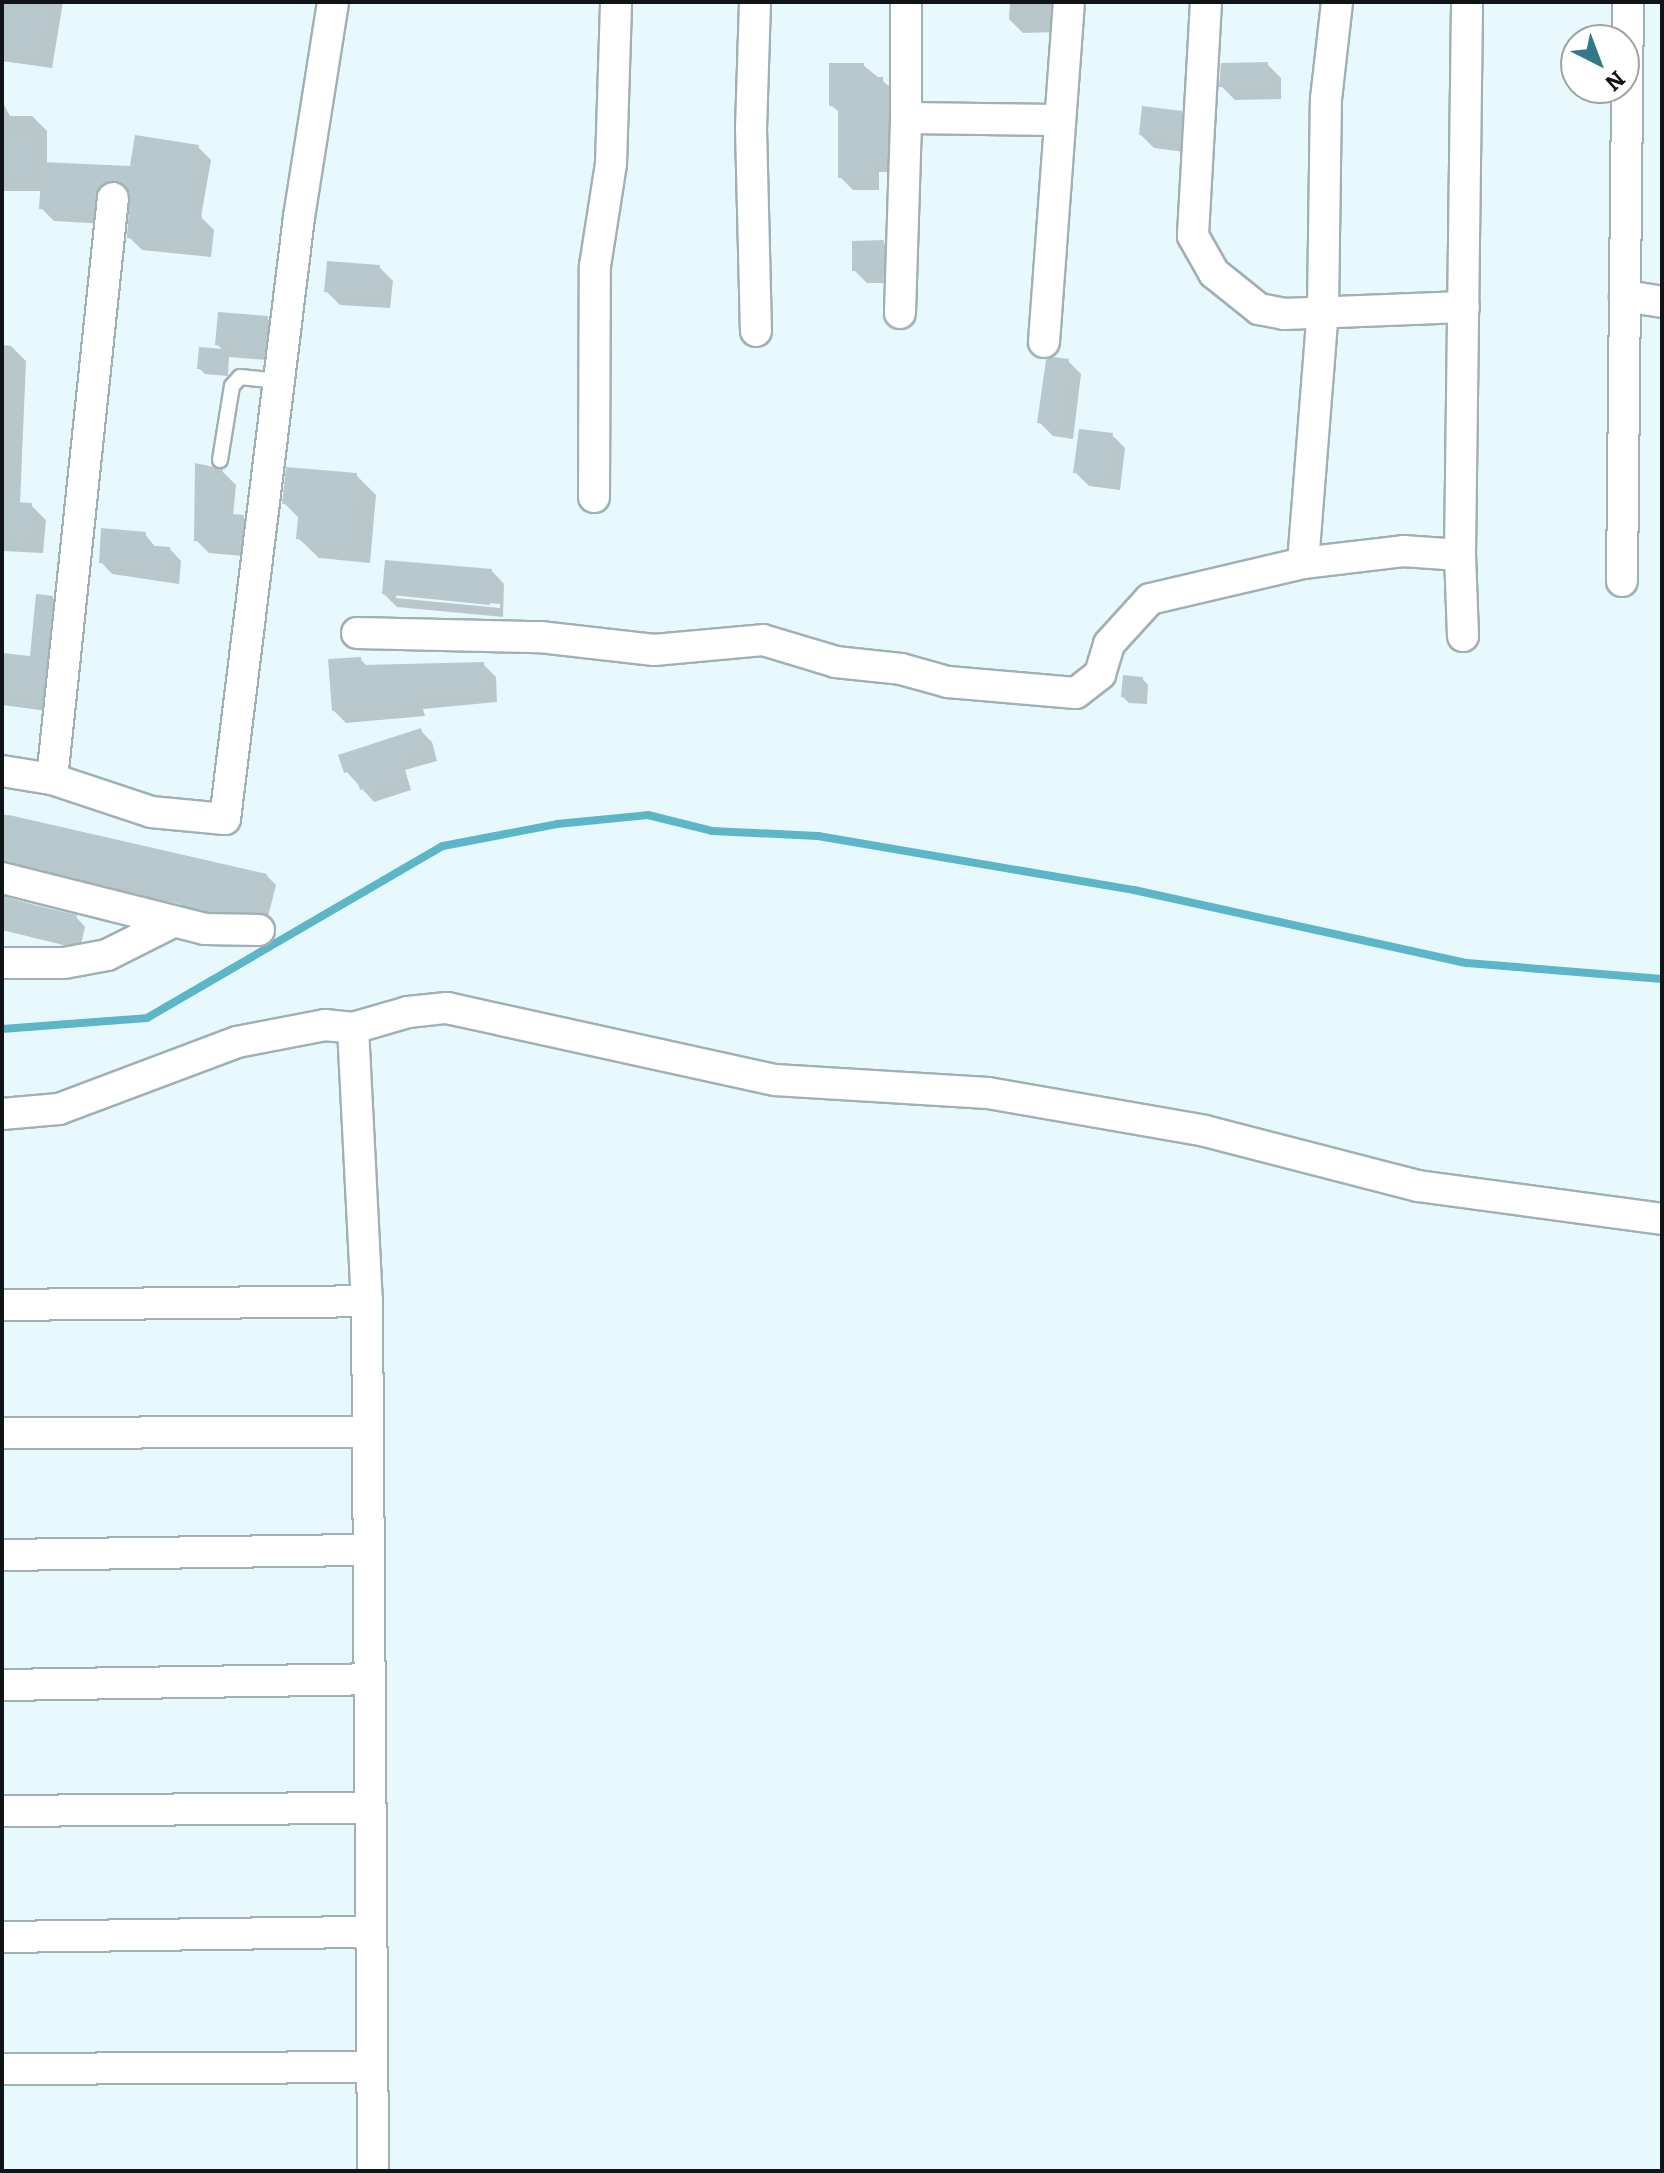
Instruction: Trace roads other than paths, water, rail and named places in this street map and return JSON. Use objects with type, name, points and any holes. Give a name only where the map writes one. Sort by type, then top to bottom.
[{"type":"street","points":[[2,771],[52,779],[151,812],[233,818],[279,381],[333,2]]},
{"type":"street","points":[[594,497],[595,266],[611,164],[616,2]]},
{"type":"street","points":[[755,2],[751,128],[756,331]]},
{"type":"street","points":[[900,313],[906,2]]},
{"type":"street","points":[[1044,342],[1069,2]]},
{"type":"street","points":[[1206,2],[1193,236],[1214,273],[1259,309],[1284,314],[1323,309],[1464,307]]},
{"type":"street","points":[[1303,563],[1323,309],[1326,99],[1337,2]]},
{"type":"street","points":[[1463,636],[1460,555],[1467,2]]},
{"type":"street","points":[[1622,581],[1628,2]]},
{"type":"street","points":[[906,118],[1058,120]]},
{"type":"street","points":[[52,779],[113,198]]},
{"type":"street","points":[[1625,296],[1662,302]]},
{"type":"street","points":[[357,633],[540,637],[654,650],[763,640],[836,662],[901,669],[948,682],[1076,693],[1100,674],[1109,644],[1150,599],[1303,563],[1403,551],[1460,555]]},
{"type":"street","points":[[2,878],[205,929],[259,930]]},
{"type":"street","points":[[2,963],[64,963],[107,955],[173,922]]},
{"type":"street","points":[[2,1114],[59,1109],[237,1042],[325,1025],[353,1028],[408,1012],[447,1008],[775,1080],[988,1093],[1205,1131],[1418,1186],[1662,1219]]},
{"type":"street","points":[[353,1028],[367,1301],[373,2171]]},
{"type":"street","points":[[2,1305],[367,1301]]},
{"type":"street","points":[[2,1433],[368,1432]]},
{"type":"street","points":[[2,1555],[369,1550]]},
{"type":"street","points":[[2,1685],[369,1679]]},
{"type":"street","points":[[2,1811],[370,1808]]},
{"type":"street","points":[[2,1937],[371,1932]]},
{"type":"street","points":[[2,2069],[372,2067]]},
{"type":"lane","points":[[220,460],[232,386],[240,377],[279,381]]},
{"type":"waterway","points":[[2,1029],[147,1018],[443,846],[557,824],[648,815],[712,831],[818,836],[1134,890],[1467,963],[1662,979]]}]
